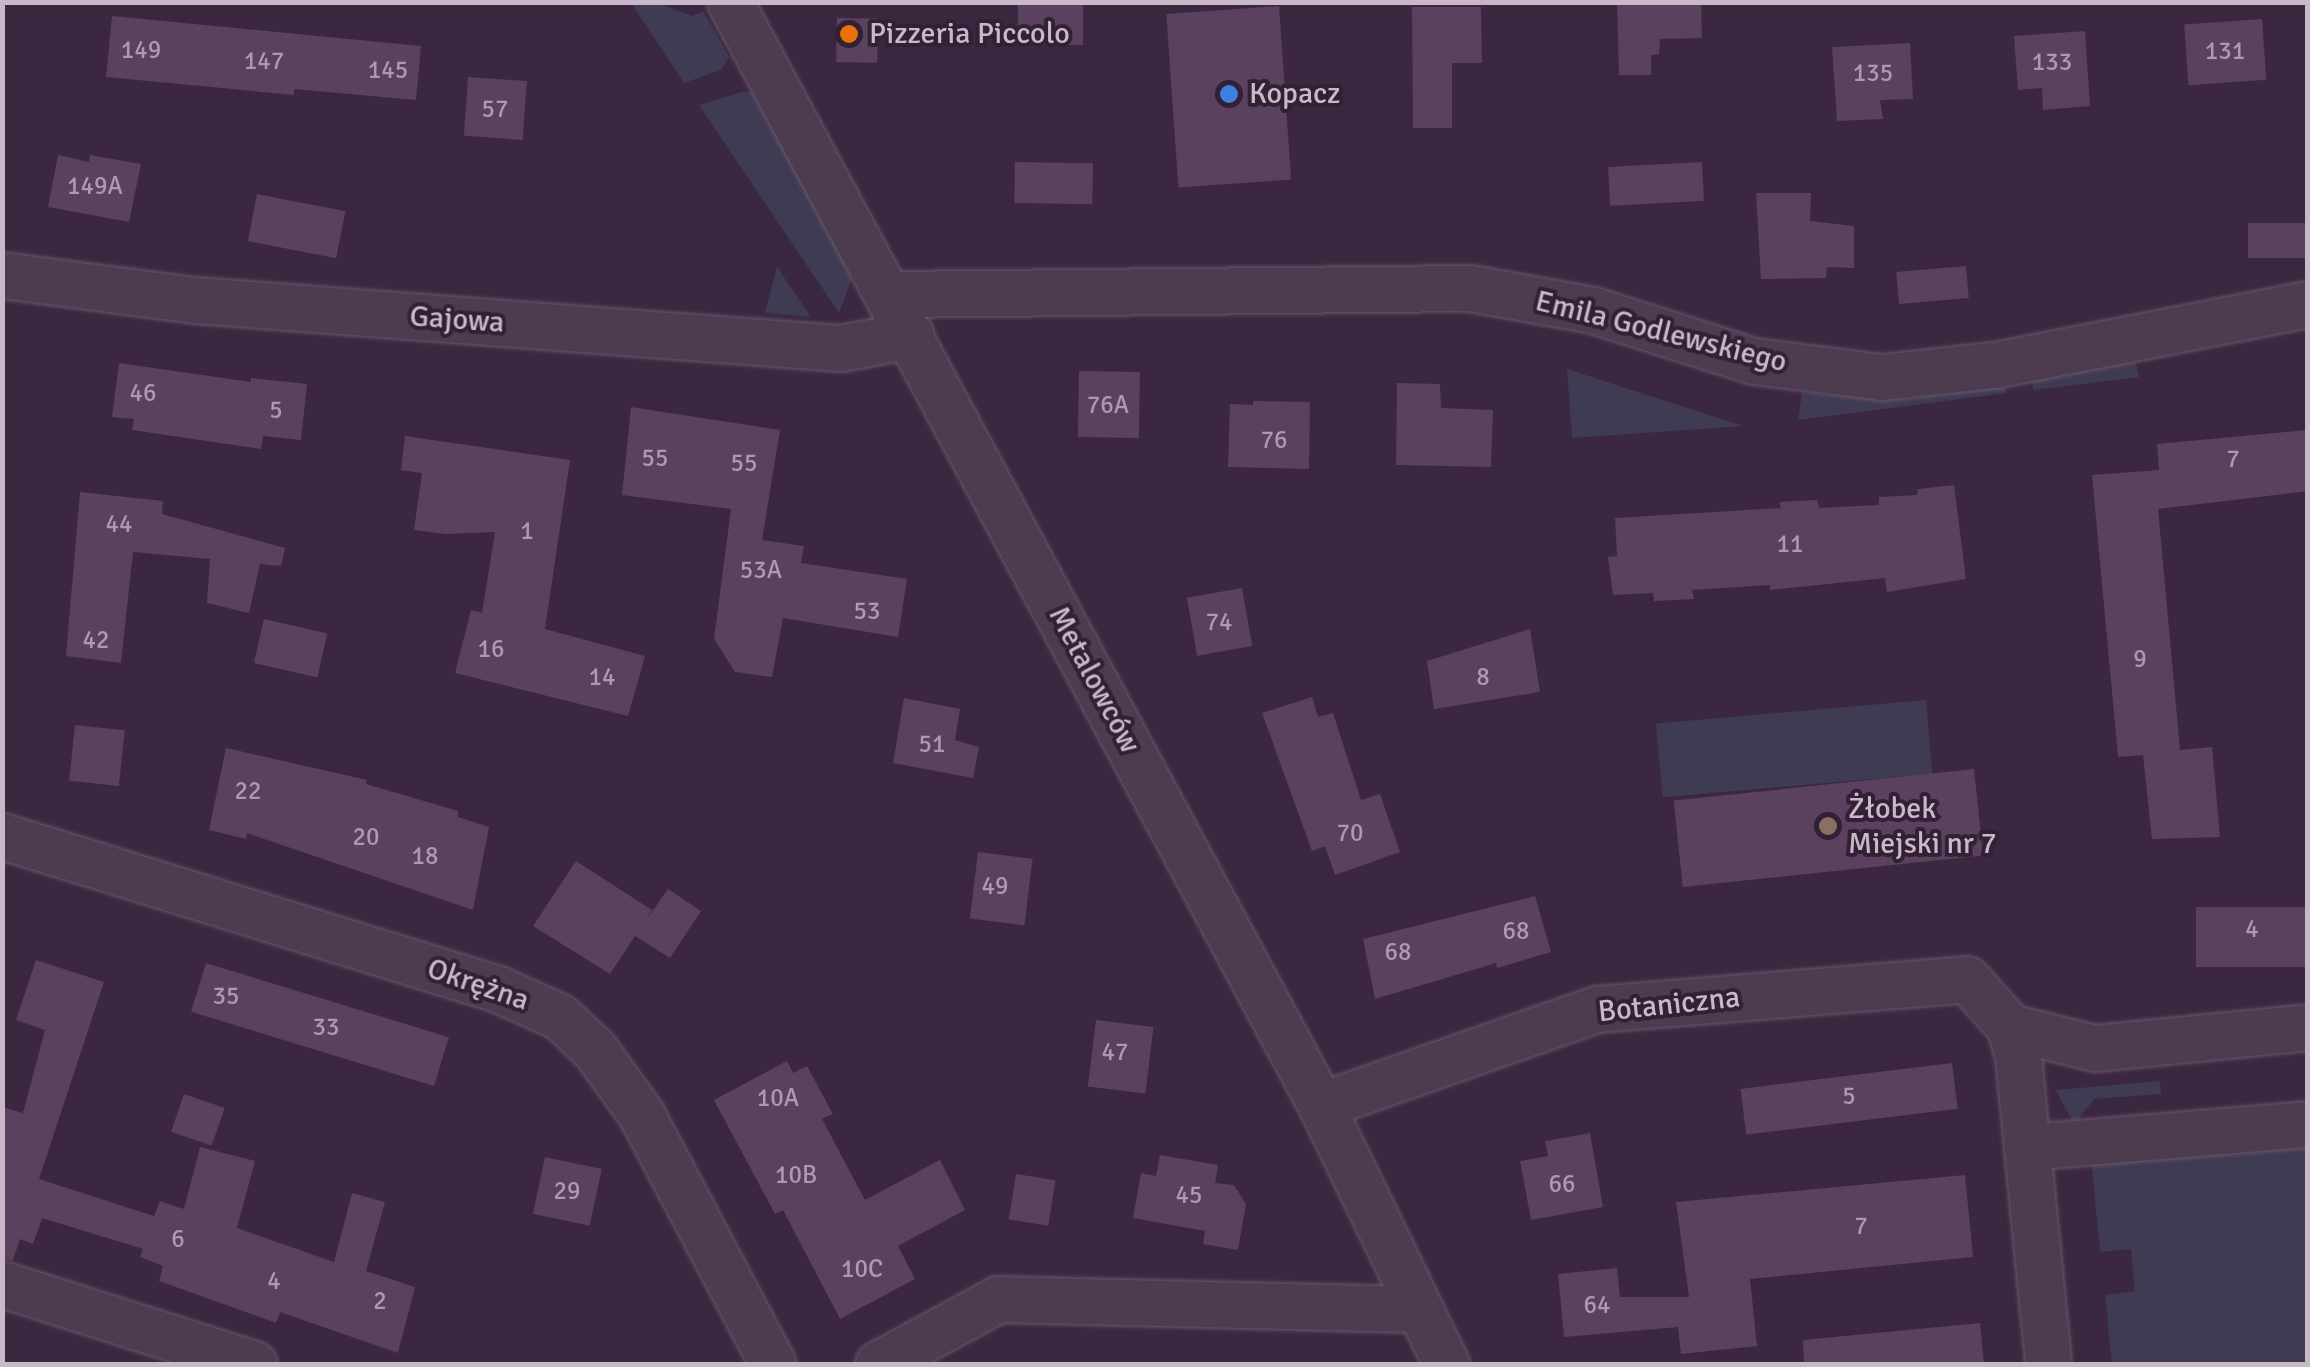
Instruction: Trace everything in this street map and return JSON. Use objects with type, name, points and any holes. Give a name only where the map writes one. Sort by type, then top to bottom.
[{"type":"street","name":"Metalowców","points":[[730,2],[1321,1105],[1446,1364]]},
{"type":"street","name":"Gajowa","points":[[2,276],[195,300],[840,348],[911,335]]},
{"type":"street","name":"Emila Godlewskiego","points":[[888,294],[1470,288],[1594,310],[1754,361],[1881,377],[1994,365],[2308,304]]},
{"type":"street","name":"Okrężna","points":[[2,836],[498,989],[560,1017],[595,1050],[642,1114],[773,1364]]},
{"type":"street","name":"Botaniczna","points":[[1321,1105],[1597,1008],[1967,979],[2010,1027]]},
{"type":"street","points":[[2048,1364],[2027,1147],[2010,1027],[2095,1048],[2308,1027]]},
{"type":"street","points":[[2027,1147],[2308,1124]]},
{"type":"street","points":[[2,1284],[254,1364]]},
{"type":"street","points":[[878,1364],[998,1298],[1419,1309]]},
{"type":"shaded area","points":[[631,3],[657,3],[693,16],[703,11],[729,57],[721,70],[684,83]]},
{"type":"shaded area","points":[[752,92],[847,260],[852,278],[839,313],[699,105]]},
{"type":"shaded area","points":[[777,267],[811,317],[765,313]]},
{"type":"shaded area","points":[[2135,357],[2139,377],[2033,390],[2033,378]]},
{"type":"shaded area","points":[[1567,369],[1743,426],[1572,438]]},
{"type":"shaded area","points":[[2005,383],[2007,393],[1798,420],[1802,393],[1910,399]]},
{"type":"shaded area","points":[[1926,700],[1932,774],[1662,797],[1656,724]]},
{"type":"shaded area","points":[[2160,1081],[2161,1094],[2094,1099],[2074,1125],[2056,1090]]},
{"type":"shaded area","points":[[2307,1139],[2307,1364],[2112,1364],[2105,1295],[2135,1291],[2131,1249],[2100,1252],[2091,1158]]},
{"type":"building","points":[[1018,2],[1083,2],[1083,45],[1018,45]]},
{"type":"building","points":[[1617,2],[1701,2],[1702,38],[1660,39],[1659,54],[1651,55],[1651,75],[1619,75]]},
{"type":"building","name":"Kopacz","points":[[1279,6],[1291,180],[1178,187],[1166,14]]},
{"type":"building","points":[[1412,7],[1481,7],[1482,63],[1452,63],[1452,128],[1413,128]]},
{"type":"building","points":[[112,16],[421,46],[416,100],[294,89],[294,95],[106,77]]},
{"type":"building","name":"Pizzeria Piccolo","points":[[837,18],[878,19],[877,63],[836,62]]},
{"type":"building","points":[[2262,19],[2266,80],[2188,85],[2184,24]]},
{"type":"building","points":[[2085,31],[2090,106],[2043,110],[2042,88],[2018,90],[2014,36]]},
{"type":"building","points":[[1910,43],[1913,99],[1880,100],[1883,119],[1837,121],[1832,47]]},
{"type":"building","points":[[468,77],[527,81],[523,140],[464,136]]},
{"type":"building","points":[[58,155],[89,162],[90,155],[141,164],[129,222],[48,207]]},
{"type":"building","points":[[1015,162],[1093,163],[1092,204],[1014,203]]},
{"type":"building","points":[[1702,162],[1704,201],[1610,206],[1608,167]]},
{"type":"building","points":[[1756,193],[1811,193],[1810,221],[1854,226],[1854,268],[1827,267],[1826,278],[1761,279]]},
{"type":"building","points":[[257,194],[345,211],[336,258],[248,241]]},
{"type":"building","points":[[2248,223],[2308,223],[2308,258],[2248,258]]},
{"type":"building","points":[[1966,266],[1969,298],[1899,304],[1896,272]]},
{"type":"building","points":[[119,363],[251,382],[251,378],[307,384],[301,440],[263,436],[261,449],[132,430],[134,419],[112,417]]},
{"type":"building","points":[[1079,371],[1140,372],[1139,438],[1078,437]]},
{"type":"building","points":[[1397,383],[1440,384],[1441,408],[1493,410],[1491,467],[1396,465]]},
{"type":"building","points":[[1253,401],[1310,402],[1309,469],[1228,467],[1230,404],[1253,405]]},
{"type":"building","points":[[631,407],[780,430],[762,540],[804,546],[801,563],[907,579],[898,637],[783,618],[772,677],[735,672],[714,639],[731,509],[622,495]]},
{"type":"building","points":[[2308,430],[2308,491],[2158,509],[2180,750],[2212,747],[2220,837],[2152,839],[2143,755],[2118,757],[2092,475],[2159,470],[2157,444]]},
{"type":"building","points":[[405,436],[570,460],[545,629],[645,656],[628,716],[455,673],[471,610],[482,613],[495,532],[446,534],[414,530],[422,473],[401,470]]},
{"type":"building","points":[[1954,485],[1966,579],[1887,592],[1885,578],[1770,590],[1770,585],[1692,590],[1694,599],[1654,601],[1653,593],[1613,595],[1608,557],[1617,556],[1615,518],[1781,508],[1779,502],[1817,500],[1819,508],[1879,505],[1879,497],[1917,495],[1918,489]]},
{"type":"building","points":[[80,492],[163,501],[162,514],[285,548],[281,566],[260,564],[249,613],[207,603],[210,559],[133,552],[121,663],[66,656]]},
{"type":"building","points":[[1242,588],[1252,646],[1197,656],[1187,598]]},
{"type":"building","points":[[264,619],[327,634],[317,677],[254,663]]},
{"type":"building","points":[[1530,629],[1540,692],[1434,709],[1427,661]]},
{"type":"building","points":[[1312,697],[1318,717],[1333,713],[1361,800],[1380,794],[1400,852],[1335,875],[1325,846],[1312,851],[1262,713]]},
{"type":"building","points":[[904,698],[960,709],[955,740],[979,747],[973,778],[893,763]]},
{"type":"building","points":[[75,725],[125,730],[119,786],[69,781]]},
{"type":"building","points":[[226,748],[367,780],[366,784],[458,811],[458,817],[489,827],[473,910],[247,833],[246,839],[209,830]]},
{"type":"building","name":"Żłobek Miejski nr 7","points":[[1974,769],[1983,856],[1683,887],[1674,801]]},
{"type":"building","points":[[978,852],[1033,859],[1024,925],[970,919]]},
{"type":"building","points":[[576,861],[652,910],[646,920],[668,889],[701,911],[670,958],[635,936],[610,974],[533,926]]},
{"type":"building","points":[[1535,896],[1551,952],[1497,968],[1496,963],[1375,999],[1363,939]]},
{"type":"building","points":[[2196,907],[2308,907],[2308,967],[2196,967]]},
{"type":"building","points":[[36,960],[104,982],[39,1179],[154,1216],[160,1201],[184,1209],[200,1147],[255,1161],[237,1228],[334,1262],[352,1193],[385,1202],[366,1271],[415,1287],[398,1353],[280,1312],[276,1323],[159,1281],[163,1266],[140,1257],[143,1249],[42,1218],[33,1244],[20,1239],[13,1260],[2,1259],[2,1107],[23,1113],[45,1030],[16,1020]]},
{"type":"building","points":[[206,963],[449,1037],[434,1086],[191,1012]]},
{"type":"building","points":[[1096,1020],[1154,1027],[1145,1094],[1088,1087]]},
{"type":"building","points":[[787,1061],[793,1073],[807,1066],[833,1114],[822,1119],[865,1200],[940,1160],[965,1210],[898,1246],[915,1279],[840,1319],[783,1210],[775,1214],[714,1100]]},
{"type":"building","points":[[1952,1063],[1958,1109],[1746,1135],[1741,1089]]},
{"type":"building","points":[[184,1094],[225,1108],[212,1146],[171,1132]]},
{"type":"building","points":[[1590,1133],[1603,1207],[1531,1220],[1520,1161],[1548,1156],[1545,1141]]},
{"type":"building","points":[[1160,1155],[1218,1165],[1215,1183],[1234,1185],[1246,1204],[1238,1250],[1203,1244],[1205,1231],[1133,1218],[1141,1173],[1156,1176]]},
{"type":"building","points":[[545,1157],[602,1169],[590,1226],[533,1214]]},
{"type":"building","points":[[1016,1174],[1056,1180],[1048,1226],[1009,1219]]},
{"type":"building","points":[[1965,1175],[1973,1257],[1750,1279],[1757,1346],[1681,1354],[1678,1327],[1564,1337],[1558,1274],[1617,1268],[1620,1297],[1689,1297],[1676,1202]]},
{"type":"building","points":[[1980,1323],[1984,1364],[1804,1364],[1803,1340]]},
{"type":"place","name":"Pizzeria Piccolo","points":[[849,34]]},
{"type":"place","name":"Kopacz","points":[[1229,94]]},
{"type":"place","name":"Żłobek Miejski nr 7","points":[[1828,826]]}]
